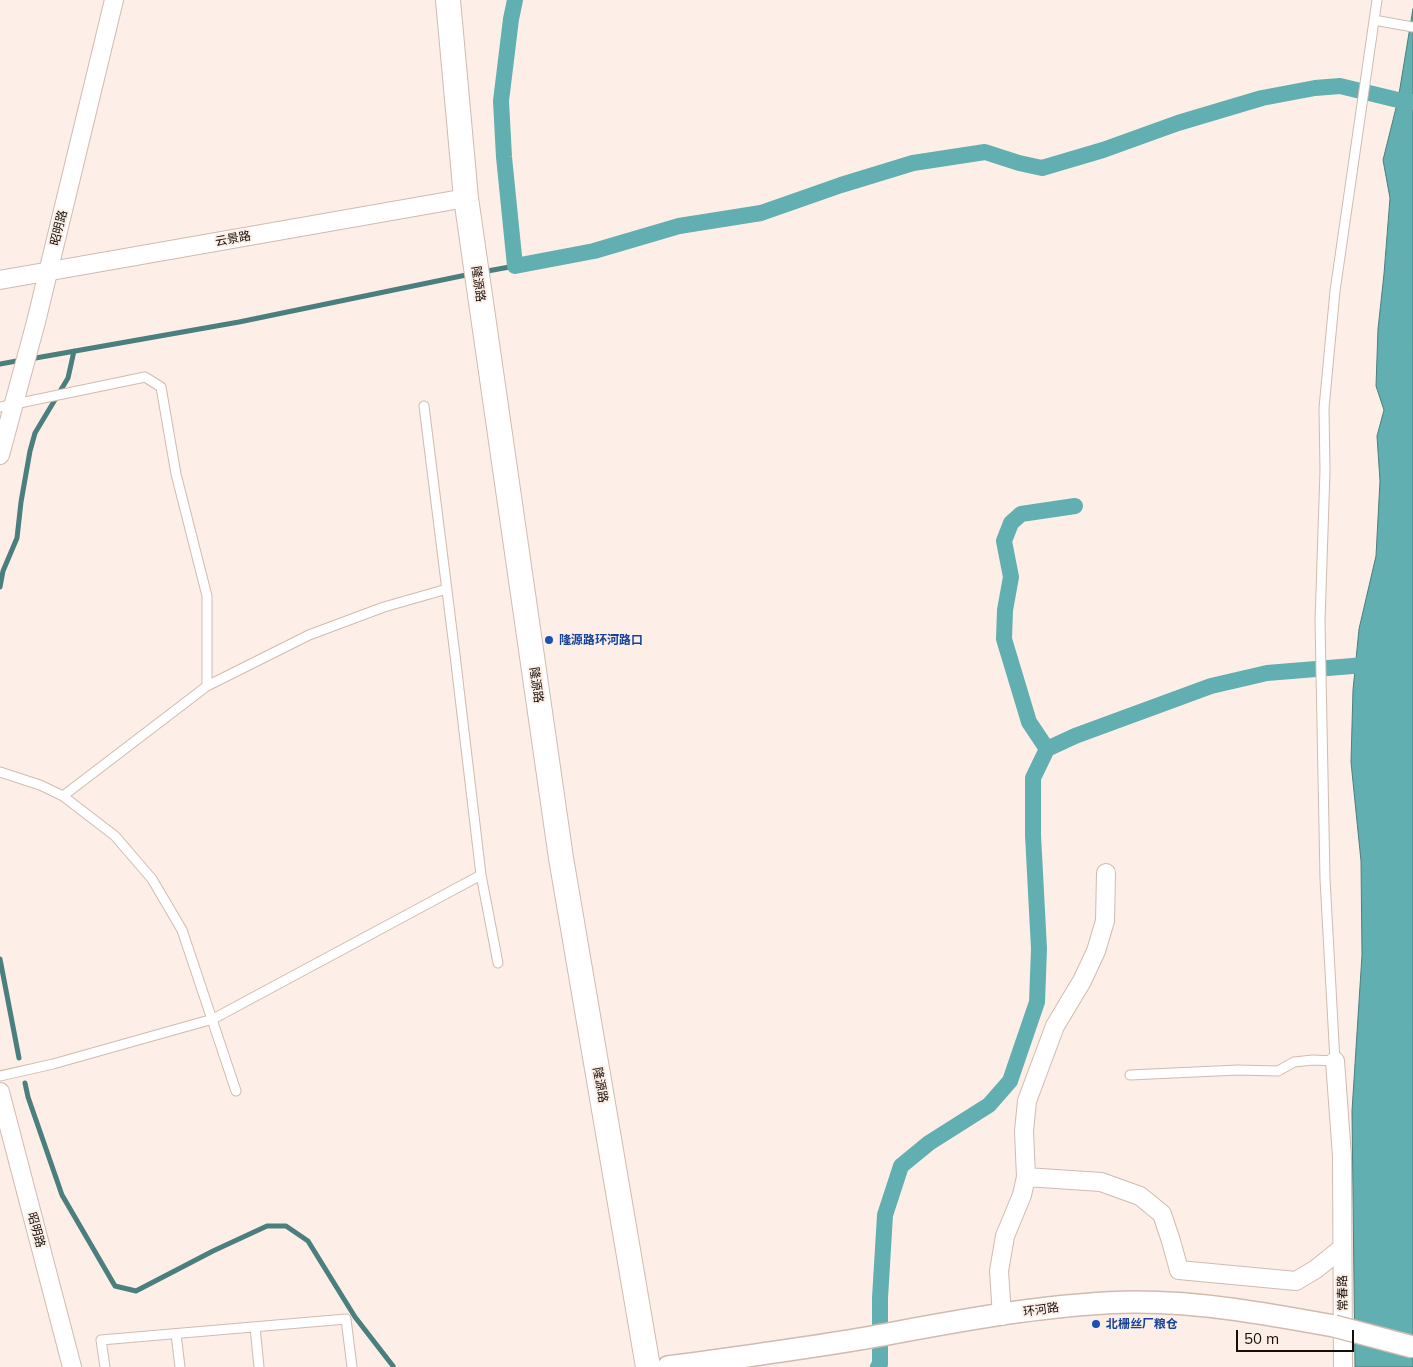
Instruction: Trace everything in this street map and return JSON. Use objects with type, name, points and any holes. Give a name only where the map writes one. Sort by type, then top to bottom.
[{"type":"main road","name":"隆源路","points":[[448,0],[466,198],[561,858],[648,1367]]},
{"type":"street","name":"昭明路","points":[[0,455],[6,406],[23,366],[36,322],[114,0]]},
{"type":"street","name":"云景路","points":[[0,280],[466,198]]},
{"type":"street","points":[[1002,1316],[999,1271],[1005,1236],[1022,1195],[1026,1177],[1024,1131],[1027,1101],[1055,1026],[1082,982],[1096,951],[1105,921],[1106,874]]},
{"type":"street","name":"常春路","points":[[1335,1061],[1342,1156],[1344,1367]]},
{"type":"street","name":"昭明路","points":[[0,1092],[72,1367]]},
{"type":"street","points":[[1026,1177],[1101,1182],[1140,1196],[1162,1214],[1179,1270],[1296,1281],[1316,1269],[1342,1248]]},
{"type":"street","name":"环河路","points":[[668,1367],[824,1345],[1047,1308],[1090,1304],[1179,1303],[1262,1312],[1334,1326],[1413,1347]]},
{"type":"lane","points":[[1130,1075],[1238,1070],[1278,1071],[1294,1062],[1313,1060],[1335,1061],[1325,879],[1320,621],[1326,471],[1324,408],[1335,291],[1377,0]]},
{"type":"lane","points":[[1374,20],[1413,26]]},
{"type":"lane","points":[[6,406],[145,377],[161,387],[176,474],[208,596],[207,686]]},
{"type":"lane","points":[[424,406],[481,875],[498,963]]},
{"type":"lane","points":[[63,796],[207,686],[309,635],[384,607],[447,590]]},
{"type":"lane","points":[[0,772],[40,785],[63,796],[115,836],[152,879],[182,930],[236,1091]]},
{"type":"lane","points":[[0,1076],[53,1064],[213,1019],[481,875]]},
{"type":"lane","points":[[105,1367],[102,1340],[346,1319],[352,1367]]},
{"type":"lane","points":[[255,1327],[259,1367]]},
{"type":"lane","points":[[176,1334],[180,1367]]},
{"type":"water","points":[[1413,9],[1413,1367],[1355,1367],[1352,1111],[1362,955],[1361,861],[1351,762],[1353,690],[1359,629],[1376,556],[1380,481],[1377,436],[1384,410],[1376,386],[1378,329],[1390,198],[1383,160],[1398,100]]},
{"type":"waterway","points":[[515,0],[501,101],[504,157],[515,266],[594,251],[679,226],[761,213],[841,185],[913,163],[985,152],[1042,168],[1103,150],[1178,123],[1262,98],[1315,88],[1340,86],[1413,102]]},
{"type":"waterway","points":[[482,272],[515,266]]},
{"type":"waterway","points":[[30,359],[239,322],[471,274]]},
{"type":"waterway","points":[[0,587],[3,571],[17,538],[21,502],[35,433],[68,378],[74,351]]},
{"type":"waterway","points":[[0,364],[22,360]]},
{"type":"waterway","points":[[1047,749],[1029,722],[1004,639],[1005,610],[1011,577],[1004,541],[1011,523],[1021,514],[1075,506]]},
{"type":"waterway","points":[[878,1367],[880,1364],[880,1298],[885,1215],[901,1166],[929,1143],[989,1105],[1010,1081],[1037,1002],[1039,949],[1033,835],[1033,778],[1047,749],[1075,736],[1211,686],[1267,673],[1377,664]]},
{"type":"waterway","points":[[0,959],[19,1058]]},
{"type":"waterway","points":[[25,1083],[28,1097],[62,1195],[115,1286],[136,1291],[213,1251],[267,1226],[286,1226],[308,1241],[355,1317],[393,1366]]},
{"type":"place","name":"隆源路环河路口","points":[[549,640]]},
{"type":"place","name":"北栅丝厂粮仓","points":[[1096,1324]]}]
